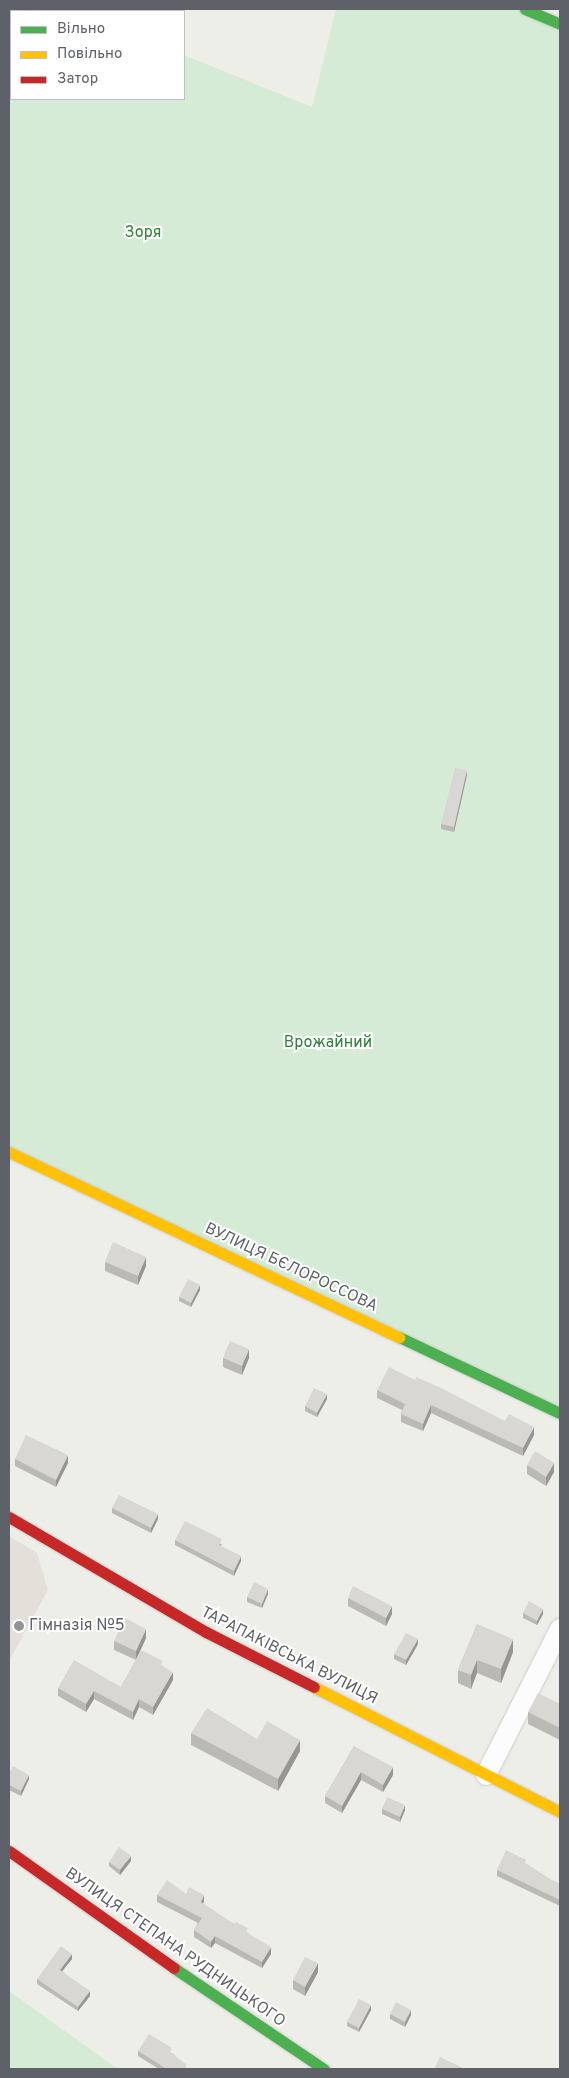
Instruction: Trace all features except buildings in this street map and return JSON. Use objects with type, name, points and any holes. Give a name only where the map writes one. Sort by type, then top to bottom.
[{"type":"street","points":[[525,9],[560,24]]},
{"type":"street","name":"ВУЛИЦЯ БЄЛОРОССОВА","points":[[9,1152],[560,1414]]},
{"type":"street","name":"ТАРАПАКІВСЬКА ВУЛИЦЯ","points":[[9,1516],[206,1632],[560,1812]]},
{"type":"street","points":[[486,1775],[560,1629]]},
{"type":"street","name":"ВУЛИЦЯ СТЕПАНА РУДНИЦЬКОГО","points":[[9,1851],[202,1988],[324,2069]]},
{"type":"shaded area","name":"Гімназія №5","points":[[9,1536],[37,1553],[48,1590],[9,1661]]},
{"type":"green space","name":"Врожайний","points":[[9,9],[43,10],[10,10],[10,100],[185,100],[185,55],[312,107],[336,9],[525,9],[560,24],[560,1413],[9,1152]]},
{"type":"green space","points":[[9,1991],[118,2069],[9,2069]]},
{"type":"traffic: fast","points":[[525,9],[560,24]]},
{"type":"traffic: fast","points":[[399,1337],[560,1413]]},
{"type":"traffic: fast","points":[[174,1968],[324,2069]]},
{"type":"traffic: slow","points":[[9,1152],[399,1337]]},
{"type":"traffic: slow","points":[[314,1687],[560,1812]]},
{"type":"traffic: jam","points":[[9,1517],[206,1632],[314,1687]]},
{"type":"traffic: jam","points":[[9,1851],[174,1968]]},
{"type":"place","name":"Гімназія №5","points":[[19,1626]]},
{"type":"park label","name":"Зоря","points":[[143,233]]}]
